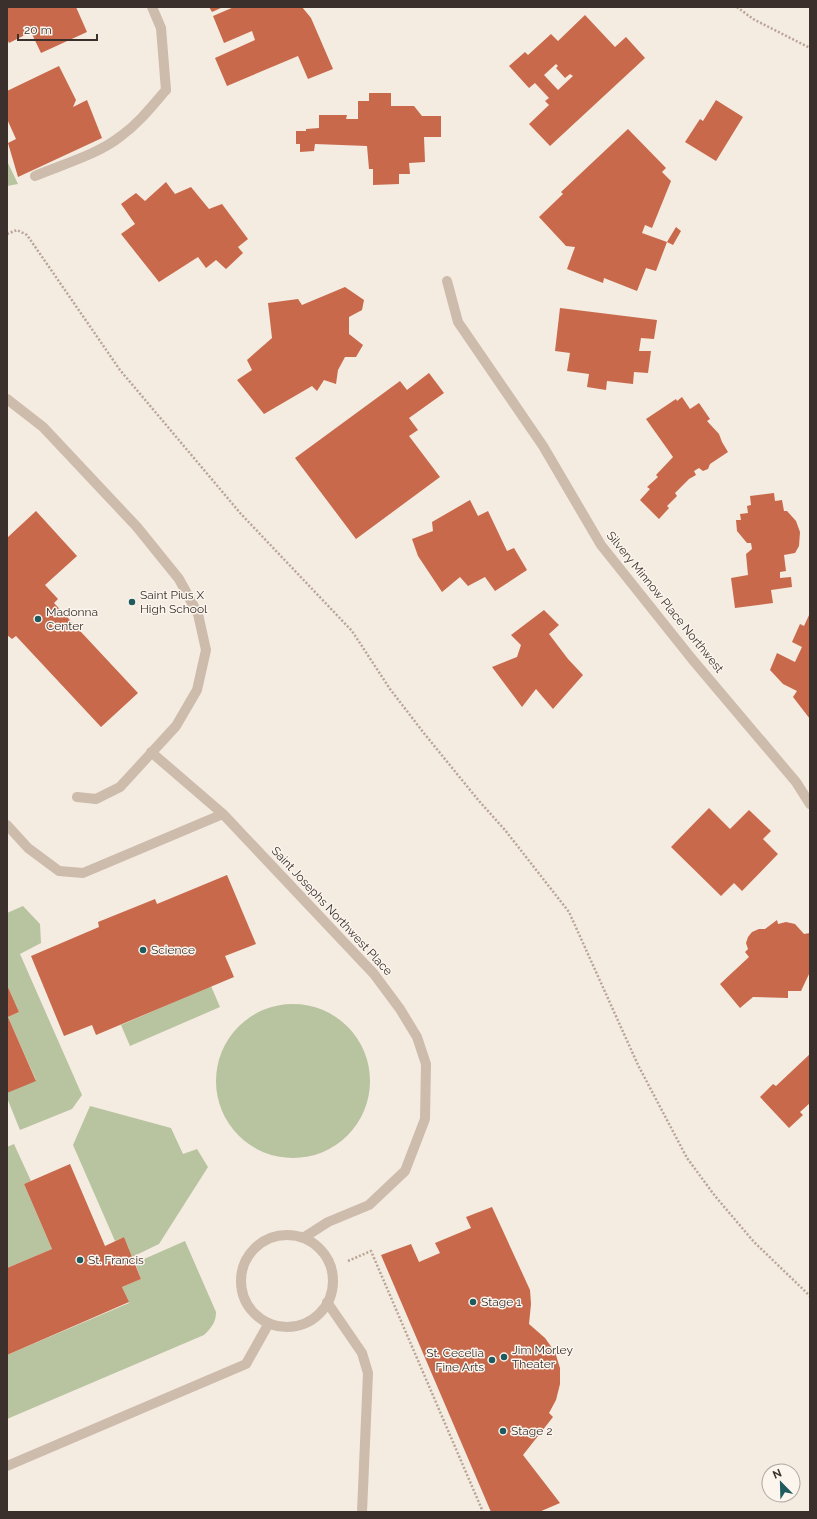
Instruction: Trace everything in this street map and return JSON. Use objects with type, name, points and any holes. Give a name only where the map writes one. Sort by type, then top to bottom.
[{"type":"street","points":[[35,176],[100,148],[120,137],[137,123],[166,90],[161,28],[152,7]]},
{"type":"street","name":"Silvery Minnow Place Northwest","points":[[447,282],[458,322],[543,446],[601,545],[692,659],[796,782],[810,804]]},
{"type":"street","points":[[7,399],[43,427],[137,527],[179,579],[198,614],[206,650],[197,690],[176,726],[120,787],[96,799],[77,797]]},
{"type":"street","name":"Saint Josephs Northwest Place","points":[[151,752],[223,814],[374,974],[400,1009],[417,1037],[426,1064],[425,1119],[406,1171],[369,1205],[328,1222],[303,1238]]},
{"type":"street","points":[[7,825],[28,848],[59,871],[83,873],[223,814]]},
{"type":"street","points":[[289,1235],[303,1238],[326,1254],[332,1272],[332,1288],[327,1302],[319,1313],[308,1321],[296,1326],[282,1326],[269,1323],[258,1316],[248,1306],[242,1293],[241,1278],[244,1264],[251,1252],[262,1242],[274,1236],[289,1235]]},
{"type":"street","points":[[327,1302],[362,1353],[368,1373],[362,1512]]},
{"type":"street","points":[[7,1466],[246,1364],[269,1323]]},
{"type":"path","points":[[737,7],[753,19],[810,48]]},
{"type":"path","points":[[7,234],[17,230],[27,235],[120,370],[241,514],[352,631],[390,689],[423,732],[479,801],[505,830],[569,912],[638,1065],[687,1158],[715,1196],[754,1242],[810,1296]]},
{"type":"path","points":[[348,1261],[371,1251],[483,1512]]},
{"type":"green space","points":[[7,161],[18,184],[7,186]]},
{"type":"green space","points":[[23,906],[40,924],[41,943],[20,954],[82,1095],[72,1109],[20,1130],[7,1098],[7,1093],[36,1080],[8,1017],[19,1012],[7,985],[7,913]]},
{"type":"green space","points":[[211,986],[220,1007],[130,1046],[121,1025]]},
{"type":"green space","points":[[293,1004],[308,1006],[329,1013],[336,1017],[352,1032],[357,1038],[364,1052],[370,1081],[368,1096],[361,1117],[357,1124],[342,1140],[336,1145],[322,1152],[293,1158],[278,1156],[257,1149],[250,1145],[234,1130],[229,1124],[222,1110],[216,1081],[218,1066],[225,1045],[229,1038],[244,1022],[250,1017],[264,1010]]},
{"type":"green space","points":[[90,1106],[171,1128],[183,1154],[197,1149],[208,1167],[159,1244],[132,1257],[124,1237],[115,1241],[73,1145]]},
{"type":"green space","points":[[14,1144],[31,1181],[24,1184],[52,1249],[7,1268],[7,1147]]},
{"type":"green space","points":[[185,1241],[216,1312],[213,1324],[204,1335],[7,1419],[7,1355],[129,1303],[122,1287],[141,1279],[135,1263]]},
{"type":"building","points":[[7,7],[76,7],[87,32],[41,53],[31,32],[9,43],[7,39]]},
{"type":"building","points":[[209,7],[223,7],[212,12]]},
{"type":"building","points":[[234,7],[302,7],[311,18],[333,69],[308,79],[298,56],[227,86],[215,58],[255,40],[252,31],[224,43],[213,16]]},
{"type":"building","points":[[585,15],[615,47],[626,37],[645,58],[550,146],[529,124],[549,105],[545,101],[549,98],[535,83],[529,88],[509,66],[525,52],[528,55],[551,34],[558,41]],"holes":[[[556,64],[558,66],[556,68],[565,78],[570,74],[573,76],[558,90],[544,75]]]},
{"type":"building","points":[[59,66],[76,100],[73,107],[87,100],[102,138],[18,177],[8,143],[16,139],[7,119],[7,91]]},
{"type":"building","points":[[369,93],[391,93],[391,106],[414,106],[422,116],[441,116],[441,137],[424,137],[425,162],[409,163],[410,174],[399,174],[399,184],[373,185],[373,169],[369,169],[367,146],[315,144],[314,151],[300,152],[300,144],[296,144],[296,131],[306,131],[306,129],[319,128],[319,115],[347,115],[346,119],[358,119],[358,101],[369,101]]},
{"type":"building","points":[[716,100],[743,117],[716,161],[685,142],[700,119],[703,121]]},
{"type":"building","points":[[628,129],[666,168],[662,172],[671,181],[652,228],[645,225],[642,233],[667,242],[656,271],[646,268],[637,291],[604,278],[603,283],[567,269],[575,247],[566,246],[539,217],[563,194],[561,192]]},
{"type":"building","points":[[166,182],[175,194],[191,187],[209,209],[222,204],[248,239],[238,247],[243,253],[226,269],[216,260],[206,268],[198,257],[159,282],[121,234],[135,224],[121,204],[136,193],[145,201]]},
{"type":"building","points":[[676,227],[681,231],[673,245],[667,242]]},
{"type":"building","points":[[345,287],[364,300],[362,310],[349,317],[349,334],[363,345],[356,357],[345,357],[338,370],[336,384],[324,380],[317,391],[312,386],[264,414],[237,380],[252,370],[247,360],[272,338],[268,303],[298,299],[302,305]]},
{"type":"building","points":[[560,308],[657,320],[654,339],[641,338],[639,351],[651,351],[648,373],[634,372],[633,384],[607,381],[606,390],[587,387],[589,374],[567,371],[570,353],[555,351]]},
{"type":"building","points":[[429,373],[444,393],[409,418],[418,430],[409,436],[440,477],[356,539],[295,458],[400,381],[407,390]]},
{"type":"building","points":[[682,397],[690,409],[699,403],[710,419],[707,421],[719,434],[728,452],[710,464],[708,469],[703,471],[699,468],[694,471],[696,475],[689,479],[675,493],[677,496],[667,506],[669,508],[659,519],[640,500],[650,489],[647,487],[658,477],[656,475],[673,457],[646,419],[676,399],[677,401]]},
{"type":"building","points":[[774,493],[775,501],[782,500],[784,511],[787,511],[796,521],[800,532],[799,546],[795,553],[784,555],[786,571],[780,572],[780,578],[791,577],[792,587],[771,590],[773,603],[735,608],[731,578],[748,575],[746,554],[752,549],[751,543],[747,543],[737,531],[736,520],[741,520],[740,514],[748,513],[747,506],[751,505],[750,496]]},
{"type":"building","points":[[470,500],[478,516],[488,511],[507,551],[514,548],[527,570],[495,591],[485,577],[468,586],[460,577],[442,592],[418,556],[412,539],[433,531],[432,522]]},
{"type":"building","name":"Madonna Center","points":[[36,511],[77,556],[45,585],[58,599],[54,603],[138,693],[101,727],[16,636],[12,639],[7,635],[7,538]]},
{"type":"building","points":[[544,610],[559,625],[549,634],[568,659],[583,675],[553,709],[536,689],[522,707],[492,667],[517,657],[521,645],[511,635]]},
{"type":"building","points":[[810,613],[810,719],[793,697],[797,691],[783,684],[770,670],[777,653],[795,662],[802,647],[792,642],[800,624],[804,626]]},
{"type":"building","points":[[709,808],[730,829],[749,810],[771,831],[763,839],[778,854],[742,891],[734,883],[721,896],[671,847]]},
{"type":"building","name":"Science","points":[[227,875],[256,944],[225,956],[234,977],[96,1035],[92,1025],[64,1036],[31,956],[99,927],[98,922],[155,899],[157,904]]},
{"type":"building","points":[[777,920],[778,924],[786,922],[795,924],[804,934],[810,933],[810,972],[801,991],[788,991],[788,998],[753,997],[740,1008],[720,984],[749,957],[745,952],[748,949],[746,943],[752,932],[759,929],[765,929]]},
{"type":"building","points":[[7,985],[19,1012],[8,1017],[36,1081],[7,1093]]},
{"type":"building","points":[[810,1054],[810,1103],[800,1112],[803,1115],[789,1128],[760,1097],[773,1084],[776,1086]]},
{"type":"building","name":"St. Francis","points":[[70,1164],[105,1246],[124,1237],[141,1279],[122,1287],[129,1302],[7,1355],[7,1268],[52,1249],[24,1184]]},
{"type":"building","name":"St. Cecelia Fine Arts","points":[[492,1207],[530,1290],[531,1304],[529,1324],[545,1338],[555,1352],[560,1368],[560,1384],[556,1400],[549,1413],[553,1417],[523,1455],[560,1503],[539,1512],[491,1512],[381,1255],[411,1244],[419,1262],[440,1253],[435,1243],[471,1228],[466,1217]]},
{"type":"place","name":"Saint Pius X High School","points":[[132,602]]},
{"type":"place","name":"Madonna Center","points":[[38,619]]},
{"type":"place","name":"Science","points":[[143,950]]},
{"type":"place","name":"St. Francis","points":[[80,1260]]},
{"type":"place","name":"Stage 1","points":[[473,1302]]},
{"type":"place","name":"Jim Morley Theater","points":[[504,1357]]},
{"type":"place","name":"St. Cecelia Fine Arts","points":[[492,1360]]},
{"type":"place","name":"Stage 2","points":[[503,1431]]}]
